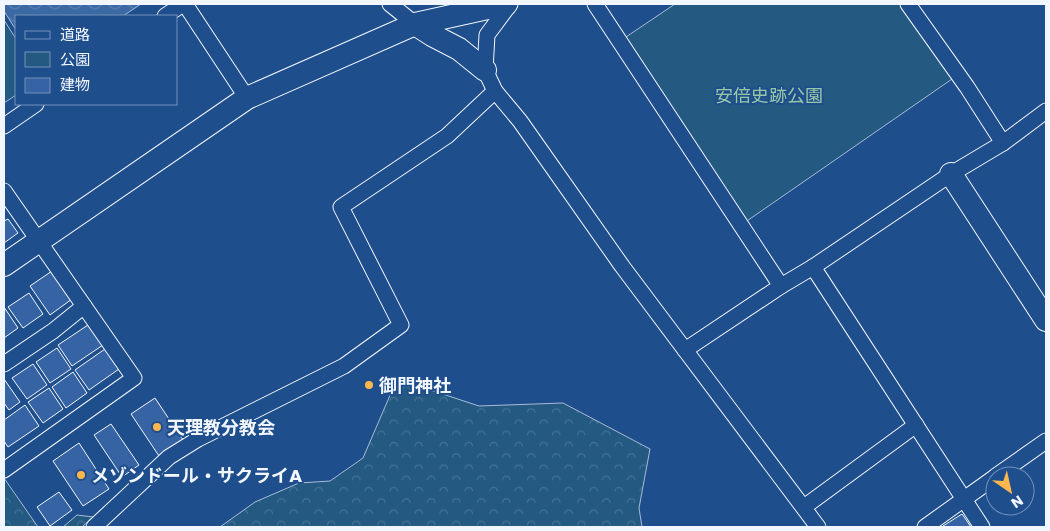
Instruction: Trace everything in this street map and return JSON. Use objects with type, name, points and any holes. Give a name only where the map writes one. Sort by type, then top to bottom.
[{"type":"street","points":[[167,15],[184,4],[247,98]]},
{"type":"street","points":[[390,4],[432,35],[460,49],[485,70],[495,91],[520,121],[622,266],[818,527]]},
{"type":"street","points":[[4,266],[247,98],[415,24],[506,4]]},
{"type":"street","points":[[485,70],[487,35],[510,4]]},
{"type":"street","points":[[595,4],[781,286]]},
{"type":"street","points":[[908,4],[967,87],[1003,143]]},
{"type":"street","points":[[94,527],[169,457],[198,439],[344,366],[401,325],[341,208],[447,136],[495,91]]},
{"type":"street","points":[[4,126],[35,105]]},
{"type":"street","points":[[685,350],[951,174],[1003,143],[1046,110]]},
{"type":"street","points":[[951,174],[1046,320]]},
{"type":"street","points":[[4,191],[134,378],[4,470]]},
{"type":"street","points":[[813,267],[982,527]]},
{"type":"street","points":[[4,364],[53,331],[84,306]]},
{"type":"street","points":[[804,507],[916,425]]},
{"type":"street","points":[[1010,466],[1046,441]]},
{"type":"street","points":[[925,527],[985,483]]},
{"type":"green space","name":"安倍史跡公園","points":[[675,4],[900,4],[952,79],[744,223],[623,39]]},
{"type":"green space","points":[[4,20],[15,37],[15,96],[4,103]]},
{"type":"green space","points":[[397,379],[479,406],[563,403],[650,449],[639,508],[642,527],[220,527],[255,502],[299,483],[330,481],[363,458]]},
{"type":"green space","points":[[4,478],[38,527],[4,527]]},
{"type":"green space","points":[[77,515],[93,517],[82,527],[63,527]]},
{"type":"water","points":[[4,4],[141,4],[124,15],[15,15],[15,28],[4,11]]},
{"type":"building","points":[[8,219],[18,233],[4,243],[4,221]]},
{"type":"building","points":[[52,271],[72,299],[50,315],[30,286]]},
{"type":"building","points":[[29,293],[43,314],[23,328],[8,307]]},
{"type":"building","points":[[4,307],[18,328],[4,338]]},
{"type":"building","points":[[88,325],[103,345],[72,366],[58,345]]},
{"type":"building","points":[[57,348],[71,369],[50,383],[36,362]]},
{"type":"building","points":[[105,349],[119,369],[89,390],[75,370]]},
{"type":"building","points":[[33,364],[47,385],[27,399],[12,378]]},
{"type":"building","points":[[73,372],[87,393],[66,408],[52,387]]},
{"type":"building","points":[[4,379],[20,402],[9,410],[4,403]]},
{"type":"building","points":[[49,388],[63,409],[43,423],[28,402]]},
{"type":"building","name":"天理教分教会","points":[[155,398],[183,440],[159,456],[131,414]]},
{"type":"building","points":[[25,405],[39,426],[8,447],[4,441],[4,420]]},
{"type":"building","points":[[111,424],[139,465],[122,477],[94,435]]},
{"type":"building","name":"メゾンドール・サクライA","points":[[79,443],[109,489],[83,506],[53,461]]},
{"type":"building","points":[[59,492],[72,510],[50,526],[37,507]]},
{"type":"building","points":[[962,514],[971,527],[943,526]]},
{"type":"place","name":"御門神社","points":[[369,385]]},
{"type":"place","name":"天理教分教会","points":[[157,427]]},
{"type":"place","name":"メゾンドール・サクライA","points":[[81,475]]}]
